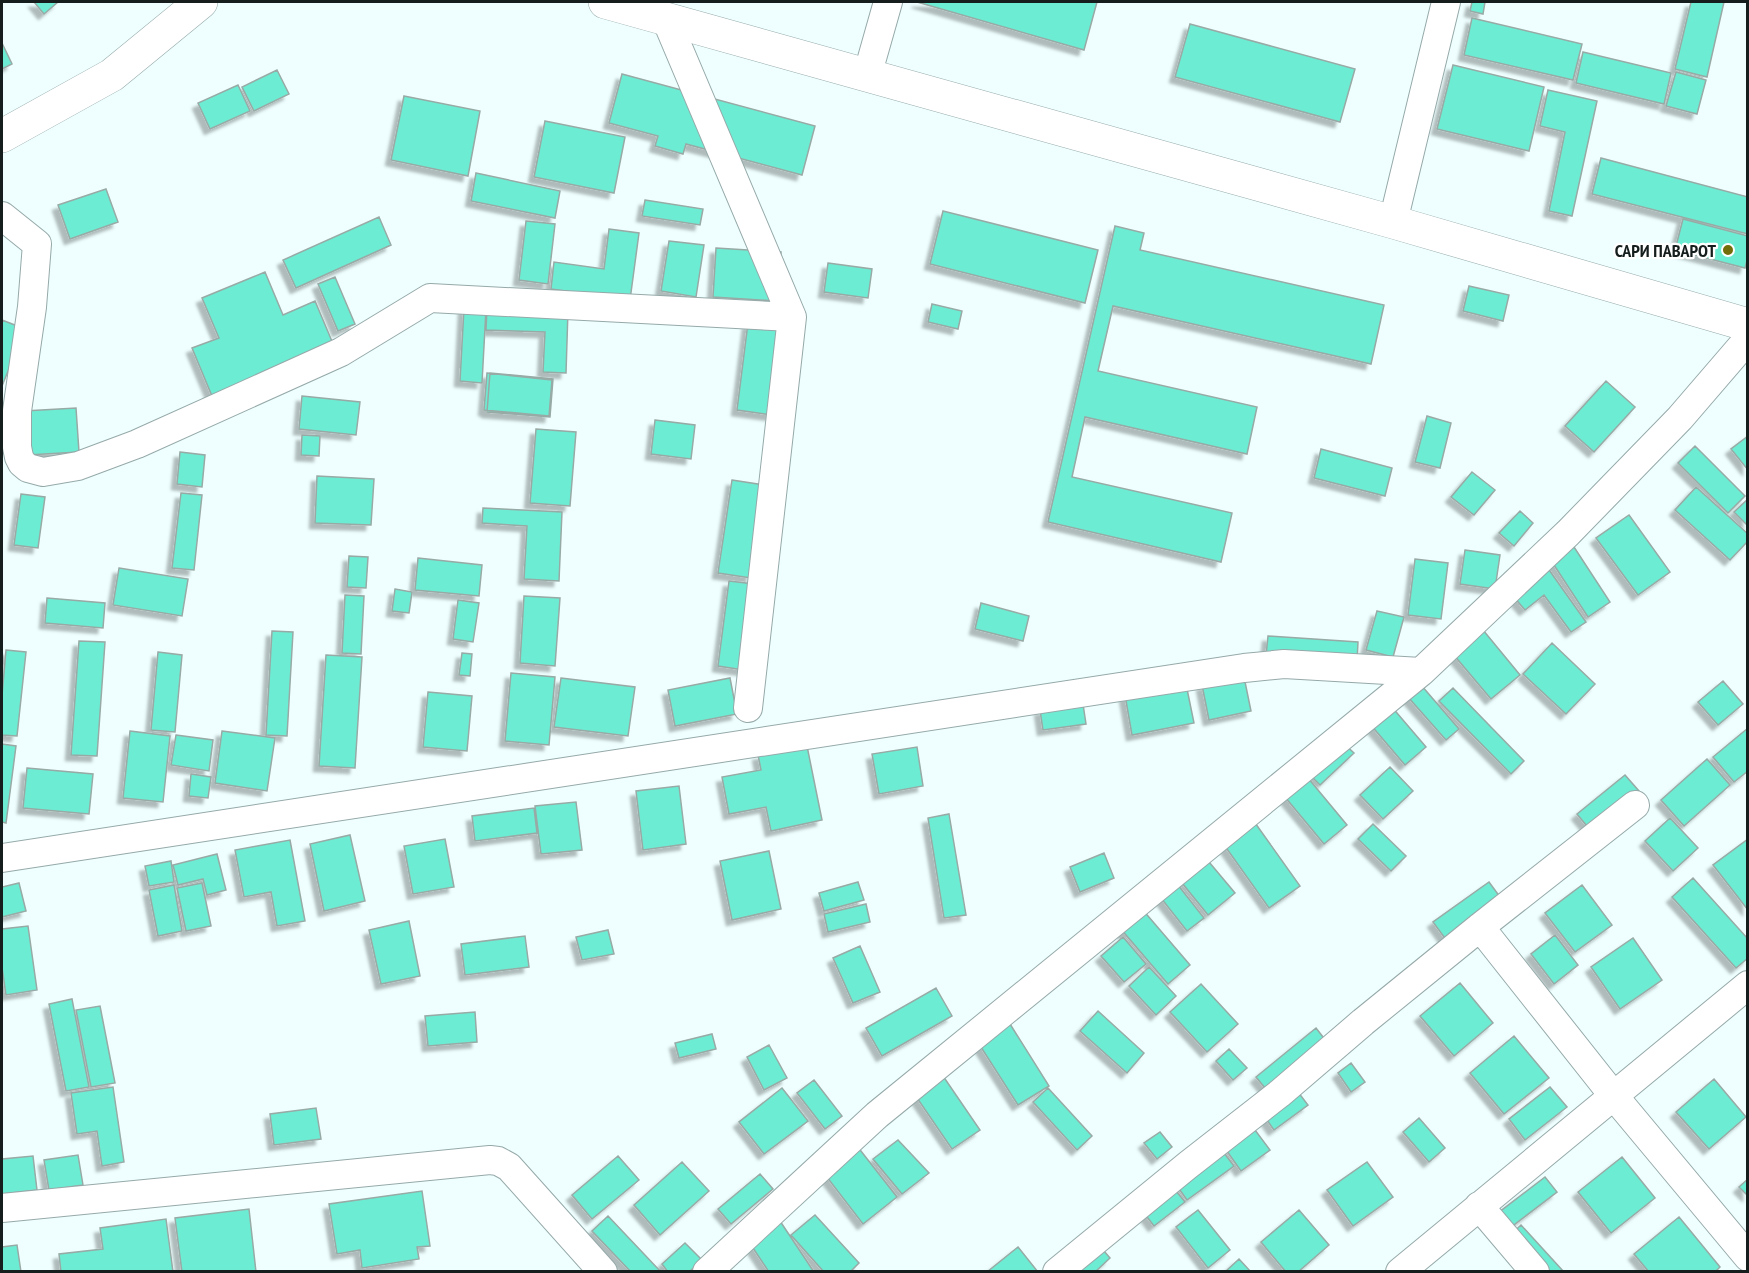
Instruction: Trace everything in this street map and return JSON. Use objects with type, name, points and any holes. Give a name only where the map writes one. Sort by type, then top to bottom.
[{"type":"street","points":[[2,136],[112,75],[201,2]]},
{"type":"street","points":[[605,2],[1393,222],[1748,325]]},
{"type":"street","points":[[867,76],[888,2]]},
{"type":"street","points":[[1393,222],[1446,2]]},
{"type":"street","points":[[666,19],[792,317],[748,708]]},
{"type":"street","points":[[2,216],[37,244],[32,307],[17,411],[17,447],[22,463],[28,468],[43,472],[78,466],[148,439],[341,352],[430,298],[792,317]]},
{"type":"street","points":[[707,1272],[877,1115],[1420,672],[1568,533],[1680,418],[1748,339]]},
{"type":"street","points":[[2,858],[1244,668],[1284,664],[1420,672]]},
{"type":"street","points":[[1057,1272],[1188,1165],[1280,1094],[1363,1022],[1480,927],[1635,805]]},
{"type":"street","points":[[1480,927],[1613,1095],[1748,1257]]},
{"type":"street","points":[[1400,1272],[1748,985]]},
{"type":"street","points":[[2,1209],[490,1160],[509,1167],[603,1272]]},
{"type":"street","points":[[1479,1206],[1535,1272]]},
{"type":"building","points":[[34,2],[58,2],[44,14]]},
{"type":"building","points":[[917,2],[1097,2],[1084,50]]},
{"type":"building","points":[[1472,2],[1485,2],[1483,14],[1470,11]]},
{"type":"building","points":[[1691,2],[1724,2],[1707,77],[1675,69]]},
{"type":"building","points":[[1472,18],[1582,44],[1573,80],[1464,55]]},
{"type":"building","points":[[1190,24],[1355,69],[1340,122],[1175,77]]},
{"type":"building","points":[[2,43],[12,64],[2,69]]},
{"type":"building","points":[[1583,52],[1671,73],[1664,104],[1576,83]]},
{"type":"building","points":[[1453,65],[1544,87],[1529,151],[1437,129]]},
{"type":"building","points":[[277,70],[289,94],[254,111],[242,87]]},
{"type":"building","points":[[1676,72],[1706,80],[1697,114],[1666,106]]},
{"type":"building","points":[[622,74],[815,126],[802,175],[686,144],[683,154],[655,146],[658,136],[609,123]]},
{"type":"building","points":[[238,85],[250,111],[210,129],[198,103]]},
{"type":"building","points":[[1548,90],[1597,101],[1572,216],[1549,211],[1565,132],[1540,126]]},
{"type":"building","points":[[404,96],[480,111],[468,176],[391,160]]},
{"type":"building","points":[[545,121],[625,137],[614,193],[534,177]]},
{"type":"building","points":[[1601,158],[1748,197],[1748,234],[1592,194]]},
{"type":"building","points":[[476,173],[560,191],[555,218],[471,201]]},
{"type":"building","points":[[106,189],[118,222],[70,239],[58,205]]},
{"type":"building","points":[[645,200],[703,209],[700,225],[642,216]]},
{"type":"building","points":[[943,211],[1098,250],[1085,303],[930,264]]},
{"type":"building","points":[[379,217],[391,245],[296,288],[283,260]]},
{"type":"building","points":[[1683,219],[1748,236],[1748,257],[1745,268],[1675,250]]},
{"type":"building","points":[[526,221],[555,224],[548,284],[519,280]]},
{"type":"building","points":[[1115,226],[1144,233],[1140,250],[1384,305],[1371,364],[1113,306],[1098,371],[1257,407],[1247,454],[1085,417],[1072,477],[1232,513],[1221,562],[1048,522]]},
{"type":"building","points":[[609,229],[639,233],[630,300],[551,289],[554,262],[604,269]]},
{"type":"building","points":[[669,241],[704,245],[696,297],[661,291]]},
{"type":"building","points":[[716,248],[781,252],[778,301],[713,297]]},
{"type":"building","points":[[828,263],[872,269],[868,298],[824,292]]},
{"type":"building","points":[[265,272],[283,315],[315,301],[334,346],[212,396],[192,348],[219,338],[202,298]]},
{"type":"building","points":[[335,277],[355,324],[338,331],[318,284]]},
{"type":"building","points":[[1469,286],[1509,295],[1503,321],[1463,311]]},
{"type":"building","points":[[932,304],[962,311],[958,329],[928,322]]},
{"type":"building","points":[[487,307],[568,310],[566,373],[543,372],[545,332],[486,330]]},
{"type":"building","points":[[464,308],[486,309],[482,383],[460,381]]},
{"type":"building","points":[[2,320],[25,329],[2,386]]},
{"type":"building","points":[[748,323],[784,328],[772,415],[737,410]]},
{"type":"building","points":[[487,373],[552,380],[549,416],[484,410]]},
{"type":"building","points":[[490,373],[553,379],[550,417],[487,412]]},
{"type":"building","points":[[1606,381],[1635,407],[1594,452],[1565,426]]},
{"type":"building","points":[[302,396],[360,402],[356,435],[299,429]]},
{"type":"building","points":[[76,408],[79,452],[27,455],[24,411]]},
{"type":"building","points":[[1427,416],[1451,423],[1440,468],[1415,462]]},
{"type":"building","points":[[655,420],[695,425],[691,459],[651,454]]},
{"type":"building","points":[[536,429],[576,432],[570,506],[530,503]]},
{"type":"building","points":[[302,435],[320,436],[319,456],[301,455]]},
{"type":"building","points":[[1748,436],[1748,470],[1731,449]]},
{"type":"building","points":[[1695,446],[1745,496],[1728,513],[1678,463]]},
{"type":"building","points":[[1321,449],[1392,468],[1385,496],[1314,478]]},
{"type":"building","points":[[180,452],[205,455],[202,487],[177,484]]},
{"type":"building","points":[[1472,472],[1495,490],[1474,515],[1451,497]]},
{"type":"building","points":[[317,476],[374,479],[371,525],[315,523]]},
{"type":"building","points":[[732,480],[764,485],[751,578],[718,573]]},
{"type":"building","points":[[1696,487],[1748,534],[1748,541],[1730,560],[1675,510]]},
{"type":"building","points":[[181,493],[202,495],[194,570],[172,568]]},
{"type":"building","points":[[21,494],[45,497],[38,548],[14,545]]},
{"type":"building","points":[[1748,499],[1748,526],[1734,512]]},
{"type":"building","points":[[483,508],[562,512],[559,581],[524,579],[527,526],[482,523]]},
{"type":"building","points":[[1520,511],[1533,523],[1514,546],[1499,533]]},
{"type":"building","points":[[1629,515],[1670,572],[1638,595],[1596,538]]},
{"type":"building","points":[[1574,547],[1610,602],[1588,617],[1552,562]]},
{"type":"building","points":[[1465,550],[1500,555],[1495,589],[1460,584]]},
{"type":"building","points":[[349,556],[368,557],[366,588],[347,587]]},
{"type":"building","points":[[418,558],[482,565],[479,596],[415,590]]},
{"type":"building","points":[[1415,559],[1448,563],[1441,619],[1408,615]]},
{"type":"building","points":[[1547,567],[1586,622],[1571,632],[1544,595],[1525,610],[1513,596]]},
{"type":"building","points":[[119,568],[188,579],[182,616],[113,605]]},
{"type":"building","points":[[729,581],[754,584],[744,670],[718,666]]},
{"type":"building","points":[[395,589],[412,592],[409,613],[392,611]]},
{"type":"building","points":[[345,595],[364,596],[361,654],[342,653]]},
{"type":"building","points":[[524,596],[560,598],[555,666],[520,663]]},
{"type":"building","points":[[47,598],[105,603],[103,628],[45,623]]},
{"type":"building","points":[[458,600],[479,603],[473,642],[453,639]]},
{"type":"building","points":[[981,603],[1029,616],[1023,641],[975,629]]},
{"type":"building","points":[[1377,611],[1404,617],[1393,657],[1366,650]]},
{"type":"building","points":[[1483,630],[1520,675],[1491,699],[1453,654]]},
{"type":"building","points":[[272,631],[293,632],[287,736],[266,735]]},
{"type":"building","points":[[1268,636],[1358,642],[1357,662],[1266,656]]},
{"type":"building","points":[[79,641],[105,642],[97,756],[71,755]]},
{"type":"building","points":[[1552,643],[1595,684],[1566,714],[1523,674]]},
{"type":"building","points":[[6,650],[26,652],[17,736],[2,735],[2,696]]},
{"type":"building","points":[[158,652],[182,655],[175,732],[151,730]]},
{"type":"building","points":[[462,653],[472,654],[470,676],[459,675]]},
{"type":"building","points":[[326,655],[362,657],[355,768],[319,766]]},
{"type":"building","points":[[511,673],[555,677],[549,745],[505,741]]},
{"type":"building","points":[[1244,677],[1251,711],[1209,720],[1202,685]]},
{"type":"building","points":[[561,678],[635,687],[628,736],[554,727]]},
{"type":"building","points":[[730,678],[737,714],[675,726],[668,690]]},
{"type":"building","points":[[1723,681],[1743,704],[1718,725],[1698,702]]},
{"type":"building","points":[[1186,684],[1194,723],[1132,735],[1125,695]]},
{"type":"building","points":[[1421,685],[1459,729],[1446,740],[1408,697]]},
{"type":"building","points":[[1453,688],[1524,761],[1511,774],[1439,701]]},
{"type":"building","points":[[428,692],[472,696],[467,751],[423,747]]},
{"type":"building","points":[[1083,704],[1086,724],[1043,730],[1040,710]]},
{"type":"building","points":[[1391,706],[1426,747],[1405,765],[1370,724]]},
{"type":"building","points":[[1748,728],[1748,771],[1734,782],[1713,757]]},
{"type":"building","points":[[130,731],[170,736],[163,802],[123,798]]},
{"type":"building","points":[[222,731],[275,738],[267,791],[215,783]]},
{"type":"building","points":[[176,735],[213,740],[209,771],[171,765]]},
{"type":"building","points":[[1341,741],[1354,753],[1320,785],[1308,773]]},
{"type":"building","points":[[2,744],[16,746],[6,823],[2,822]]},
{"type":"building","points":[[807,746],[822,820],[771,831],[766,807],[729,814],[722,777],[761,770],[758,755]]},
{"type":"building","points":[[917,747],[923,786],[879,794],[872,754]]},
{"type":"building","points":[[1707,759],[1730,785],[1684,826],[1661,800]]},
{"type":"building","points":[[1390,767],[1413,791],[1383,819],[1360,795]]},
{"type":"building","points":[[27,768],[93,774],[89,814],[23,808]]},
{"type":"building","points":[[191,774],[211,777],[208,798],[189,796]]},
{"type":"building","points":[[1625,775],[1639,791],[1591,831],[1577,814]]},
{"type":"building","points":[[1308,778],[1347,825],[1324,844],[1285,797]]},
{"type":"building","points":[[679,786],[686,844],[643,850],[636,791]]},
{"type":"building","points":[[576,802],[582,850],[541,854],[535,806]]},
{"type":"building","points":[[534,808],[537,833],[475,841],[472,816]]},
{"type":"building","points":[[949,814],[966,915],[944,918],[928,818]]},
{"type":"building","points":[[1670,818],[1698,848],[1673,871],[1645,841]]},
{"type":"building","points":[[1253,820],[1300,886],[1269,908],[1222,842]]},
{"type":"building","points":[[1373,824],[1406,856],[1391,871],[1358,839]]},
{"type":"building","points":[[350,835],[365,901],[324,911],[310,844]]},
{"type":"building","points":[[445,839],[454,887],[413,894],[404,846]]},
{"type":"building","points":[[1748,839],[1748,910],[1713,865]]},
{"type":"building","points":[[290,840],[305,921],[277,926],[271,892],[244,897],[235,850]]},
{"type":"building","points":[[769,851],[781,909],[732,920],[720,861]]},
{"type":"building","points":[[1104,853],[1114,878],[1080,892],[1070,867]]},
{"type":"building","points":[[217,854],[226,890],[207,895],[203,879],[178,885],[173,865]]},
{"type":"building","points":[[1204,856],[1235,893],[1208,915],[1178,878]]},
{"type":"building","points":[[171,861],[174,882],[149,886],[145,866]]},
{"type":"building","points":[[1693,878],[1748,939],[1748,958],[1736,968],[1672,897]]},
{"type":"building","points":[[1174,880],[1204,918],[1187,931],[1157,893]]},
{"type":"building","points":[[858,882],[864,900],[824,911],[819,893]]},
{"type":"building","points":[[1489,882],[1503,901],[1447,941],[1433,922]]},
{"type":"building","points":[[19,883],[26,911],[2,917],[2,887]]},
{"type":"building","points":[[202,883],[211,926],[186,931],[177,888]]},
{"type":"building","points":[[174,885],[182,931],[158,936],[149,890]]},
{"type":"building","points":[[1582,885],[1612,925],[1575,952],[1545,913]]},
{"type":"building","points":[[866,904],[870,922],[828,932],[824,914]]},
{"type":"building","points":[[1142,909],[1190,965],[1168,984],[1120,928]]},
{"type":"building","points":[[409,921],[420,976],[381,984],[369,930]]},
{"type":"building","points":[[28,926],[37,990],[6,995],[2,967],[2,929]]},
{"type":"building","points":[[608,930],[614,954],[582,960],[576,937]]},
{"type":"building","points":[[1555,935],[1578,965],[1554,984],[1531,954]]},
{"type":"building","points":[[525,936],[529,967],[465,975],[461,944]]},
{"type":"building","points":[[1123,937],[1146,964],[1124,982],[1101,956]]},
{"type":"building","points":[[1633,938],[1662,980],[1620,1009],[1591,967]]},
{"type":"building","points":[[860,946],[880,992],[853,1003],[833,958]]},
{"type":"building","points":[[1149,967],[1176,996],[1156,1015],[1129,986]]},
{"type":"building","points":[[1460,983],[1493,1023],[1454,1056],[1420,1016]]},
{"type":"building","points":[[1201,984],[1238,1024],[1207,1052],[1170,1012]]},
{"type":"building","points":[[936,988],[952,1016],[882,1056],[866,1028]]},
{"type":"building","points":[[72,999],[89,1087],[66,1091],[49,1004]]},
{"type":"building","points":[[100,1006],[115,1083],[91,1087],[76,1010]]},
{"type":"building","points":[[1098,1011],[1144,1053],[1127,1073],[1080,1031]]},
{"type":"building","points":[[475,1012],[477,1042],[428,1046],[425,1016]]},
{"type":"building","points":[[1010,1024],[1049,1086],[1018,1105],[979,1044]]},
{"type":"building","points":[[1316,1028],[1330,1046],[1270,1094],[1256,1077]]},
{"type":"building","points":[[712,1034],[716,1049],[679,1058],[675,1043]]},
{"type":"building","points":[[1514,1036],[1549,1078],[1504,1114],[1470,1073]]},
{"type":"building","points":[[769,1045],[787,1078],[764,1090],[747,1057]]},
{"type":"building","points":[[1229,1049],[1247,1068],[1233,1080],[1216,1061]]},
{"type":"building","points":[[1351,1063],[1365,1082],[1351,1092],[1338,1073]]},
{"type":"building","points":[[943,1076],[980,1130],[952,1149],[915,1095]]},
{"type":"building","points":[[1714,1079],[1746,1117],[1709,1149],[1676,1112]]},
{"type":"building","points":[[814,1080],[842,1116],[825,1129],[797,1093]]},
{"type":"building","points":[[113,1087],[124,1162],[102,1166],[97,1131],[77,1134],[71,1093]]},
{"type":"building","points":[[1550,1087],[1567,1107],[1525,1140],[1509,1119]]},
{"type":"building","points":[[782,1088],[808,1121],[764,1154],[739,1122]]},
{"type":"building","points":[[1048,1088],[1092,1136],[1077,1150],[1033,1102]]},
{"type":"building","points":[[1298,1092],[1308,1105],[1274,1130],[1264,1116]]},
{"type":"building","points":[[316,1108],[321,1139],[274,1145],[270,1114]]},
{"type":"building","points":[[1419,1118],[1445,1148],[1429,1162],[1403,1132]]},
{"type":"building","points":[[1252,1126],[1270,1150],[1241,1171],[1224,1147]]},
{"type":"building","points":[[1160,1132],[1172,1147],[1157,1159],[1144,1143]]},
{"type":"building","points":[[898,1140],[929,1173],[902,1194],[873,1159]]},
{"type":"building","points":[[857,1146],[897,1197],[863,1224],[823,1172]]},
{"type":"building","points":[[1221,1149],[1234,1166],[1187,1200],[1175,1183]]},
{"type":"building","points":[[78,1155],[83,1185],[49,1190],[44,1160]]},
{"type":"building","points":[[33,1156],[37,1190],[2,1194],[2,1159]]},
{"type":"building","points":[[618,1156],[639,1180],[592,1219],[572,1195]]},
{"type":"building","points":[[1622,1157],[1655,1198],[1611,1233],[1578,1192]]},
{"type":"building","points":[[682,1162],[709,1191],[660,1235],[634,1205]]},
{"type":"building","points":[[1367,1162],[1393,1197],[1353,1226],[1327,1190]]},
{"type":"building","points":[[760,1174],[773,1189],[731,1224],[718,1209]]},
{"type":"building","points":[[1545,1177],[1557,1192],[1506,1231],[1494,1216]]},
{"type":"building","points":[[1748,1179],[1748,1196],[1739,1187]]},
{"type":"building","points":[[1172,1186],[1185,1202],[1154,1226],[1141,1209]]},
{"type":"building","points":[[422,1191],[430,1246],[417,1247],[419,1259],[362,1268],[360,1250],[337,1254],[329,1204]]},
{"type":"building","points":[[249,1209],[256,1272],[182,1272],[175,1218]]},
{"type":"building","points":[[1198,1210],[1230,1250],[1208,1268],[1176,1227]]},
{"type":"building","points":[[1299,1210],[1329,1245],[1298,1272],[1286,1272],[1261,1242]]},
{"type":"building","points":[[815,1215],[859,1263],[850,1272],[824,1272],[791,1235]]},
{"type":"building","points":[[608,1216],[661,1272],[631,1272],[592,1231]]},
{"type":"building","points":[[1679,1217],[1720,1267],[1715,1272],[1649,1272],[1634,1254]]},
{"type":"building","points":[[166,1219],[173,1272],[61,1272],[59,1254],[103,1249],[100,1228]]},
{"type":"building","points":[[780,1221],[814,1272],[769,1272],[749,1242]]},
{"type":"building","points":[[1521,1225],[1564,1272],[1542,1272],[1509,1236]]},
{"type":"building","points":[[685,1243],[702,1260],[689,1272],[668,1272],[662,1264]]},
{"type":"building","points":[[1097,1243],[1110,1258],[1095,1272],[1065,1272]]},
{"type":"building","points":[[17,1245],[21,1272],[2,1272],[2,1247]]},
{"type":"building","points":[[1018,1247],[1038,1272],[987,1272]]},
{"type":"building","points":[[1239,1259],[1251,1272],[1225,1272]]},
{"type":"place","name":"САРИ ПАВАРОТ","points":[[1728,250]]}]
